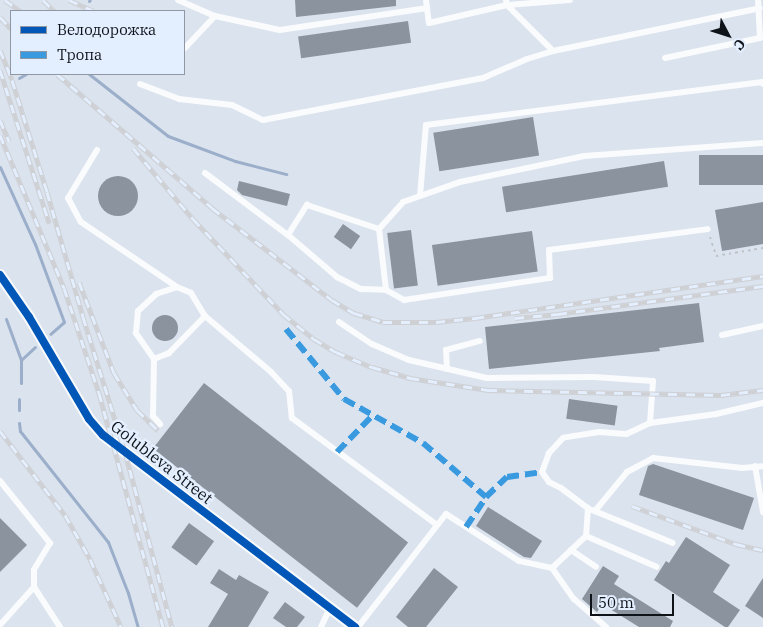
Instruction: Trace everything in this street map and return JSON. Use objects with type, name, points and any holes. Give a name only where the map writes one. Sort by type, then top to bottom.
[{"type":"street","name":"Golubleva Street","points":[[0,275],[29,317],[89,419],[102,435],[356,627]]},
{"type":"lane","points":[[178,0],[215,16],[280,30],[427,8]]},
{"type":"lane","points":[[426,0],[429,23],[506,3],[570,0]]},
{"type":"lane","points":[[665,58],[760,38],[760,8],[758,0]]},
{"type":"lane","points":[[506,3],[553,51]]},
{"type":"lane","points":[[140,84],[179,99],[232,105],[263,120],[484,78],[528,59],[553,51],[760,8]]},
{"type":"lane","points":[[185,48],[215,16]]},
{"type":"lane","points":[[420,196],[426,125],[762,82],[763,84]]},
{"type":"lane","points":[[386,290],[379,229],[403,202],[460,182],[584,156],[763,143]]},
{"type":"lane","points":[[97,150],[68,198],[81,222],[177,287],[191,292],[205,316],[271,372],[289,391],[292,418],[437,526]]},
{"type":"lane","points":[[205,173],[288,235],[337,277],[361,289],[386,290],[404,300],[550,278],[549,250],[708,230]]},
{"type":"lane","points":[[288,235],[307,205],[379,229]]},
{"type":"lane","points":[[160,424],[154,416],[154,359],[136,333],[138,311],[156,294],[177,287]]},
{"type":"lane","points":[[154,359],[169,353],[205,316]]},
{"type":"lane","points":[[339,322],[372,344],[409,360],[487,378],[594,377],[653,381],[650,424]]},
{"type":"lane","points":[[722,335],[763,326]]},
{"type":"lane","points":[[447,369],[446,350],[480,341]]},
{"type":"lane","points":[[673,543],[588,508],[561,488],[549,482],[542,472],[549,453],[563,438],[599,432],[626,434],[650,424],[716,414],[763,403]]},
{"type":"lane","points":[[595,511],[627,472],[653,458],[742,468],[763,466]]},
{"type":"lane","points":[[754,466],[763,512]]},
{"type":"lane","points":[[0,481],[50,543],[34,570],[34,587],[60,627]]},
{"type":"lane","points":[[552,568],[586,536],[588,508]]},
{"type":"lane","points":[[356,627],[446,514],[519,561],[552,568],[574,599],[606,627]]},
{"type":"lane","points":[[586,536],[656,567]]},
{"type":"lane","points":[[571,550],[596,567]]},
{"type":"lane","points":[[0,625],[34,587]]},
{"type":"lane","points":[[321,627],[330,608]]},
{"type":"path","points":[[708,230],[716,256],[763,248]]},
{"type":"building","points":[[295,0],[396,0],[396,6],[296,17]]},
{"type":"building","points":[[408,21],[411,43],[301,58],[298,36]]},
{"type":"building","points":[[533,117],[539,156],[439,171],[433,133]]},
{"type":"building","points":[[699,155],[763,155],[763,185],[699,185]]},
{"type":"building","points":[[664,161],[668,187],[506,212],[502,187]]},
{"type":"building","points":[[118,176],[132,182],[138,196],[132,210],[118,216],[104,210],[98,196],[104,182]]},
{"type":"building","points":[[239,181],[290,194],[287,206],[242,195],[237,190]]},
{"type":"building","points":[[763,202],[763,244],[722,251],[715,210]]},
{"type":"building","points":[[343,224],[360,236],[351,249],[334,237]]},
{"type":"building","points":[[411,230],[418,286],[394,289],[387,233]]},
{"type":"building","points":[[532,231],[538,272],[438,286],[432,245]]},
{"type":"building","points":[[699,303],[704,342],[659,348],[660,351],[489,369],[485,327]]},
{"type":"building","points":[[165,315],[174,319],[178,328],[174,337],[165,341],[156,337],[152,328],[156,319]]},
{"type":"building","points":[[204,383],[408,542],[357,608],[153,448]]},
{"type":"building","points":[[569,399],[618,406],[615,426],[566,419]]},
{"type":"building","points":[[653,464],[754,498],[743,530],[639,495],[648,466]]},
{"type":"building","points":[[488,507],[542,541],[531,558],[524,557],[476,526]]},
{"type":"building","points":[[0,518],[27,545],[0,572]]},
{"type":"building","points":[[189,523],[214,541],[196,565],[171,547]]},
{"type":"building","points":[[686,537],[730,565],[713,592],[740,610],[728,627],[725,627],[654,580],[666,561],[669,563]]},
{"type":"building","points":[[603,566],[619,576],[614,584],[673,621],[670,627],[639,627],[602,604],[597,612],[582,599]]},
{"type":"building","points":[[434,568],[458,587],[426,627],[408,627],[396,617]]},
{"type":"building","points":[[219,569],[236,580],[239,575],[269,592],[248,627],[208,627],[228,594],[210,583]]},
{"type":"building","points":[[763,578],[763,618],[745,606]]},
{"type":"building","points":[[285,602],[305,617],[297,627],[286,627],[273,618]]},
{"type":"waterway","points":[[19,78],[24,75]]},
{"type":"waterway","points":[[90,75],[168,136],[235,161],[286,174]]},
{"type":"waterway","points":[[0,167],[35,244],[64,322],[50,334]]},
{"type":"waterway","points":[[6,319],[21,360],[21,383]]},
{"type":"waterway","points":[[21,360],[35,347]]},
{"type":"waterway","points":[[19,399],[19,410]]},
{"type":"waterway","points":[[19,423],[20,431],[108,542],[128,593],[138,627]]},
{"type":"railway","points":[[5,0],[19,10]]},
{"type":"railway","points":[[43,0],[53,10]]},
{"type":"railway","points":[[69,0],[92,10]]},
{"type":"railway","points":[[0,17],[10,28]]},
{"type":"railway","points":[[0,50],[12,80],[47,192],[125,452],[172,627]]},
{"type":"railway","points":[[0,70],[49,223]]},
{"type":"railway","points":[[58,75],[212,208],[332,300],[354,313],[383,322],[436,322],[475,318],[763,276]]},
{"type":"railway","points":[[0,120],[9,141]]},
{"type":"railway","points":[[0,135],[64,288],[99,393],[163,627]]},
{"type":"railway","points":[[133,148],[193,219],[283,314],[314,339],[336,352],[372,367],[410,378],[488,390],[721,395],[763,390]]},
{"type":"railway","points":[[79,282],[114,373],[137,410],[158,430]]},
{"type":"railway","points":[[515,318],[558,314],[763,286]]},
{"type":"railway","points":[[0,431],[65,515],[90,559],[121,627]]},
{"type":"railway","points":[[632,506],[736,544],[763,550]]},
{"type":"marked path","points":[[286,329],[344,399],[423,443],[486,497]]},
{"type":"marked path","points":[[337,452],[373,415]]},
{"type":"marked path","points":[[466,527],[486,497],[507,477],[542,472]]},
{"type":"cycle path","points":[[0,275],[29,317],[89,419],[103,435],[355,627]]}]
